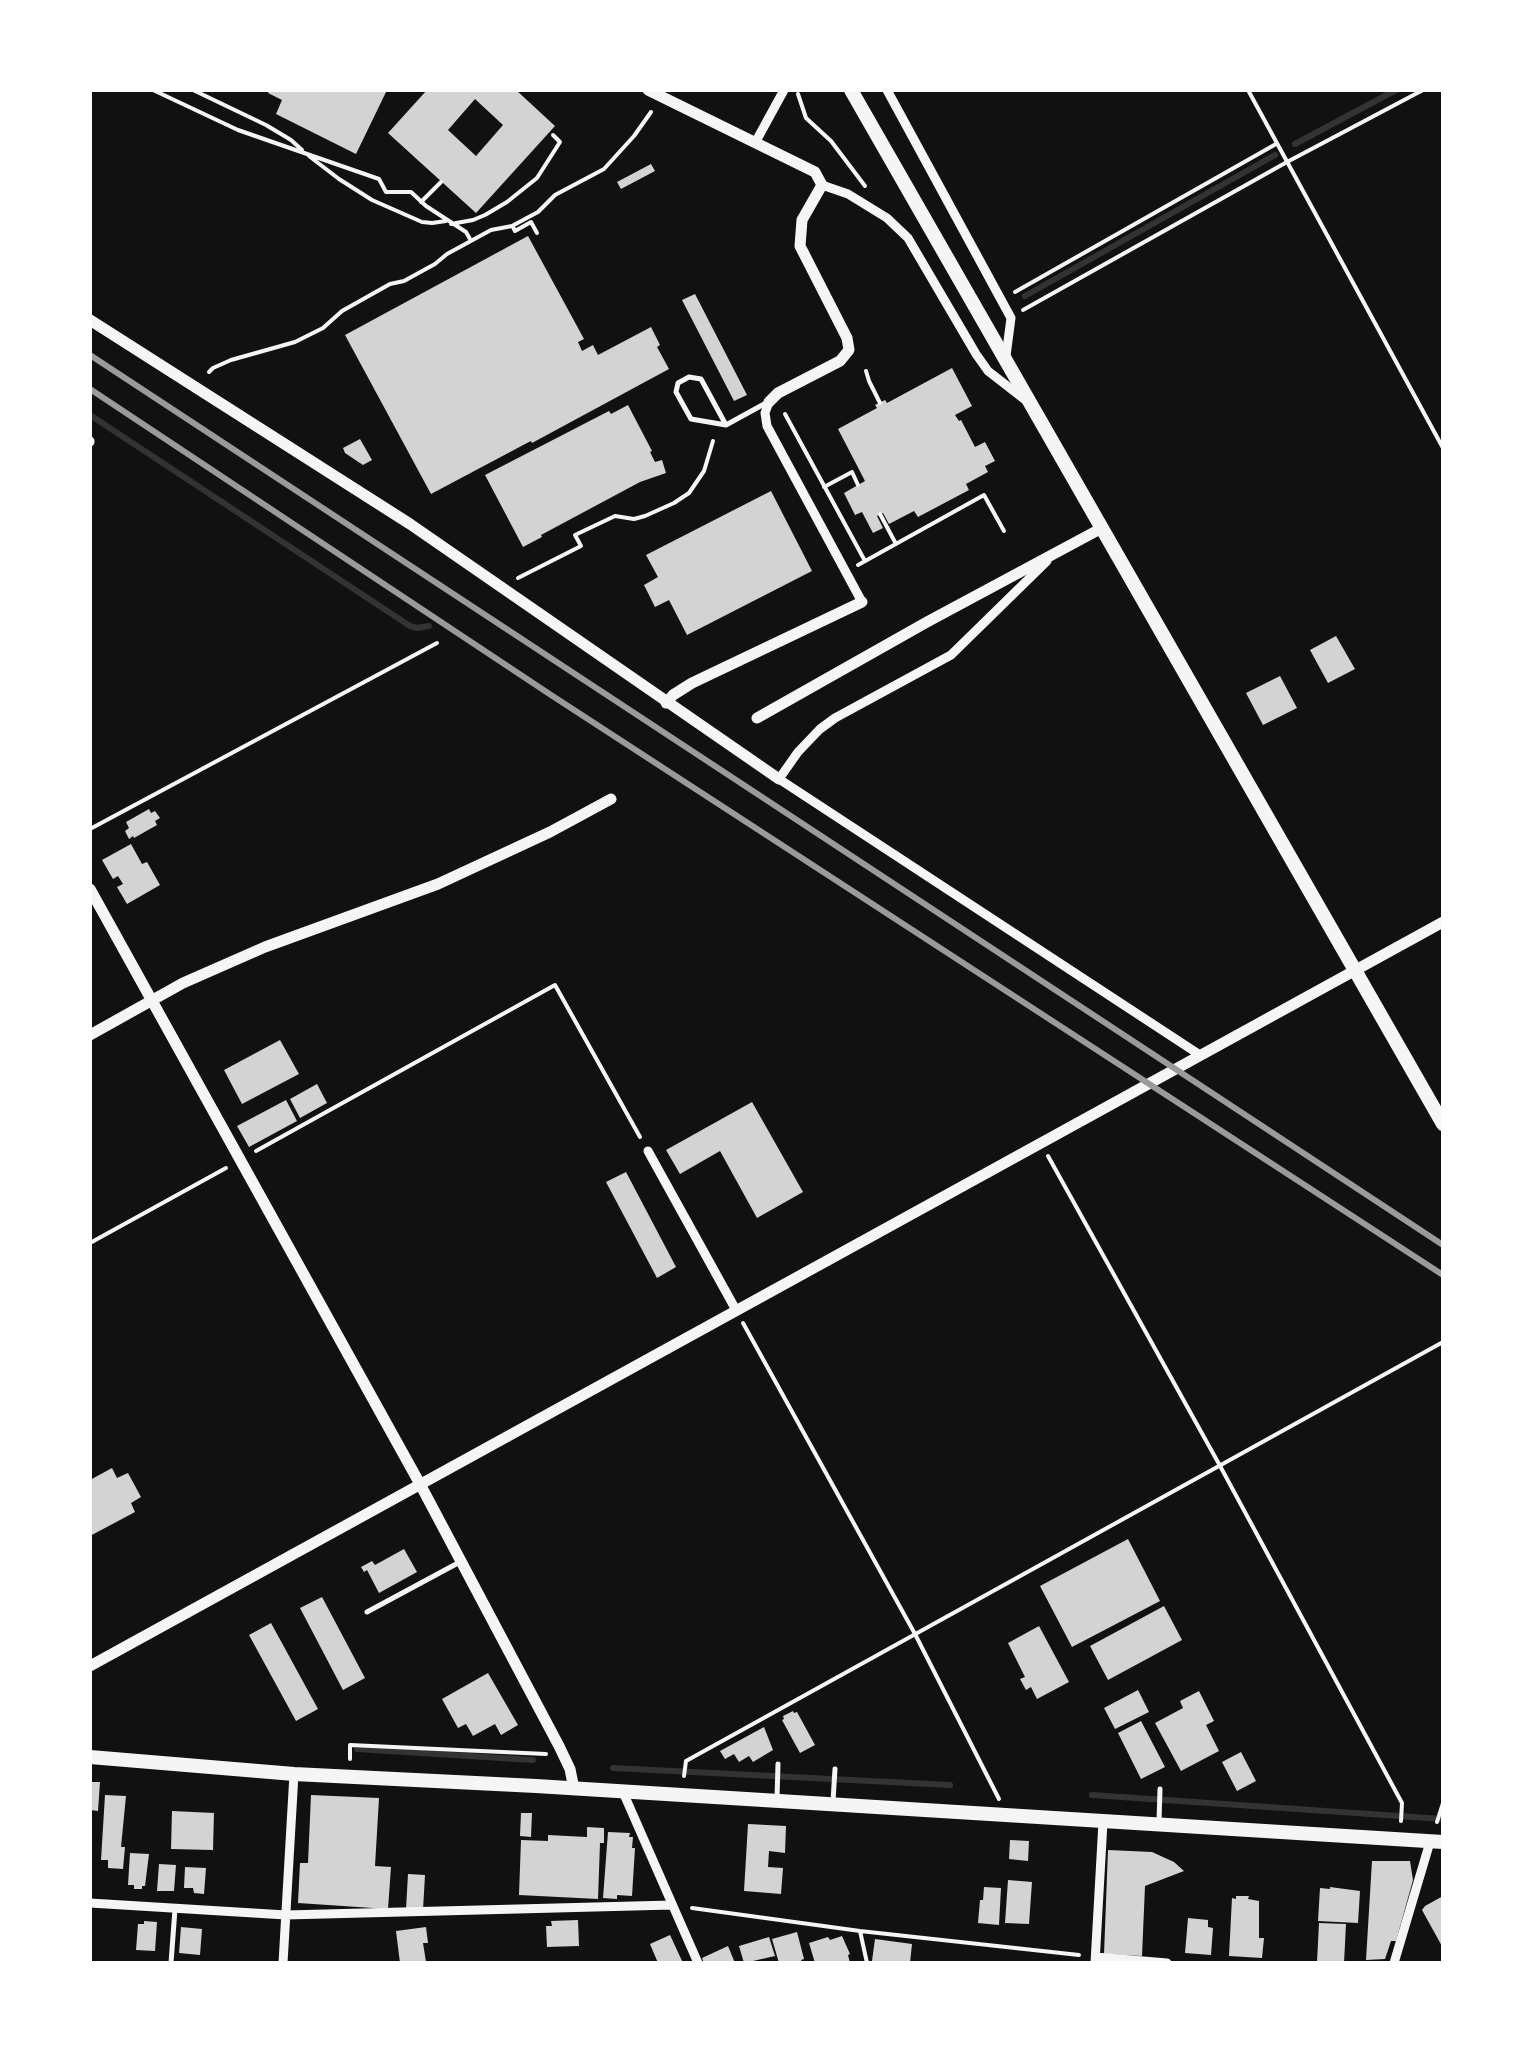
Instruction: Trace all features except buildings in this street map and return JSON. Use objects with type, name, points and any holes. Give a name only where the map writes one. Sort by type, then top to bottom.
[{"type":"main road","points":[[851,90],[1443,1124]]},
{"type":"main road","points":[[90,1757],[294,1774],[1437,1842]]},
{"type":"street","points":[[648,90],[815,172],[822,185],[848,194],[887,218],[908,238],[988,371],[1034,407]]},
{"type":"street","points":[[755,143],[784,90]]},
{"type":"street","points":[[888,90],[1010,318],[1006,358]]},
{"type":"street","points":[[666,703],[692,684],[862,602],[766,426],[769,402],[840,360],[849,350],[848,338],[800,246],[802,220],[822,185]]},
{"type":"street","points":[[90,320],[410,524],[778,779],[1200,1055]]},
{"type":"street","points":[[757,718],[1102,528]]},
{"type":"street","points":[[778,779],[798,752],[835,718],[950,655],[1056,552]]},
{"type":"street","points":[[90,1034],[183,983],[265,947],[438,884],[611,799]]},
{"type":"street","points":[[90,888],[420,1484],[559,1746],[574,1789]]},
{"type":"street","points":[[90,1666],[1443,922]]},
{"type":"street","points":[[648,1151],[736,1310]]},
{"type":"street","points":[[283,1963],[294,1774]]},
{"type":"street","points":[[623,1792],[698,1963]]},
{"type":"street","points":[[1103,1822],[1096,1960],[1168,1963]]},
{"type":"street","points":[[1394,1963],[1437,1842]]},
{"type":"street","points":[[90,1902],[286,1915],[672,1906]]},
{"type":"lane","points":[[726,425],[700,378],[688,377],[678,383],[676,392],[691,418],[726,425],[769,402]]},
{"type":"lane","points":[[367,1612],[460,1561]]},
{"type":"lane","points":[[776,1801],[778,1768]]},
{"type":"lane","points":[[832,1804],[835,1769]]},
{"type":"lane","points":[[1159,1826],[1160,1789]]},
{"type":"lane","points":[[172,1963],[175,1909]]},
{"type":"path","points":[[152,90],[226,126],[379,179],[386,192],[411,192],[466,232],[471,241]]},
{"type":"path","points":[[193,90],[266,125],[372,200],[422,222],[472,220],[521,192],[537,178],[560,142],[553,135]]},
{"type":"path","points":[[796,90],[806,118],[831,140],[874,193]]},
{"type":"path","points":[[1248,90],[1443,448]]},
{"type":"path","points":[[1010,318],[1286,160],[1423,90]]},
{"type":"path","points":[[209,372],[231,360],[295,342],[390,284],[436,264],[446,254],[491,230],[512,226],[538,212],[555,195],[604,169],[651,112]]},
{"type":"path","points":[[1002,300],[1278,146]]},
{"type":"path","points":[[422,202],[441,182]]},
{"type":"path","points":[[512,226],[515,231],[541,218],[538,212]]},
{"type":"path","points":[[532,222],[538,233]]},
{"type":"path","points":[[866,370],[880,402]]},
{"type":"path","points":[[785,414],[865,561]]},
{"type":"path","points":[[518,578],[581,546],[575,535],[615,516],[646,516],[689,493],[704,471],[713,441]]},
{"type":"path","points":[[824,486],[852,472],[858,485]]},
{"type":"path","points":[[860,576],[855,567],[984,495],[1004,531]]},
{"type":"path","points":[[880,514],[896,544]]},
{"type":"path","points":[[90,829],[437,643]]},
{"type":"path","points":[[90,1243],[555,986],[648,1151]]},
{"type":"path","points":[[1041,1143],[1220,1464],[1402,1803],[1400,1823]]},
{"type":"path","points":[[736,1310],[915,1634],[999,1800],[1001,1814]]},
{"type":"path","points":[[684,1777],[686,1761],[1443,1342]]},
{"type":"path","points":[[350,1760],[350,1744],[546,1754]]},
{"type":"path","points":[[1436,1824],[1443,1803]]},
{"type":"path","points":[[672,1906],[1096,1960]]},
{"type":"path","points":[[860,1931],[866,1963]]},
{"type":"waterway","points":[[1295,144],[1396,90]]},
{"type":"waterway","points":[[1025,296],[1275,155]]},
{"type":"waterway","points":[[90,415],[410,626],[429,626]]},
{"type":"waterway","points":[[357,1749],[533,1760]]},
{"type":"waterway","points":[[613,1768],[950,1785]]},
{"type":"waterway","points":[[1092,1795],[1443,1819]]},
{"type":"railway","points":[[90,355],[1443,1245]]},
{"type":"railway","points":[[90,389],[551,695],[1443,1275]]}]
